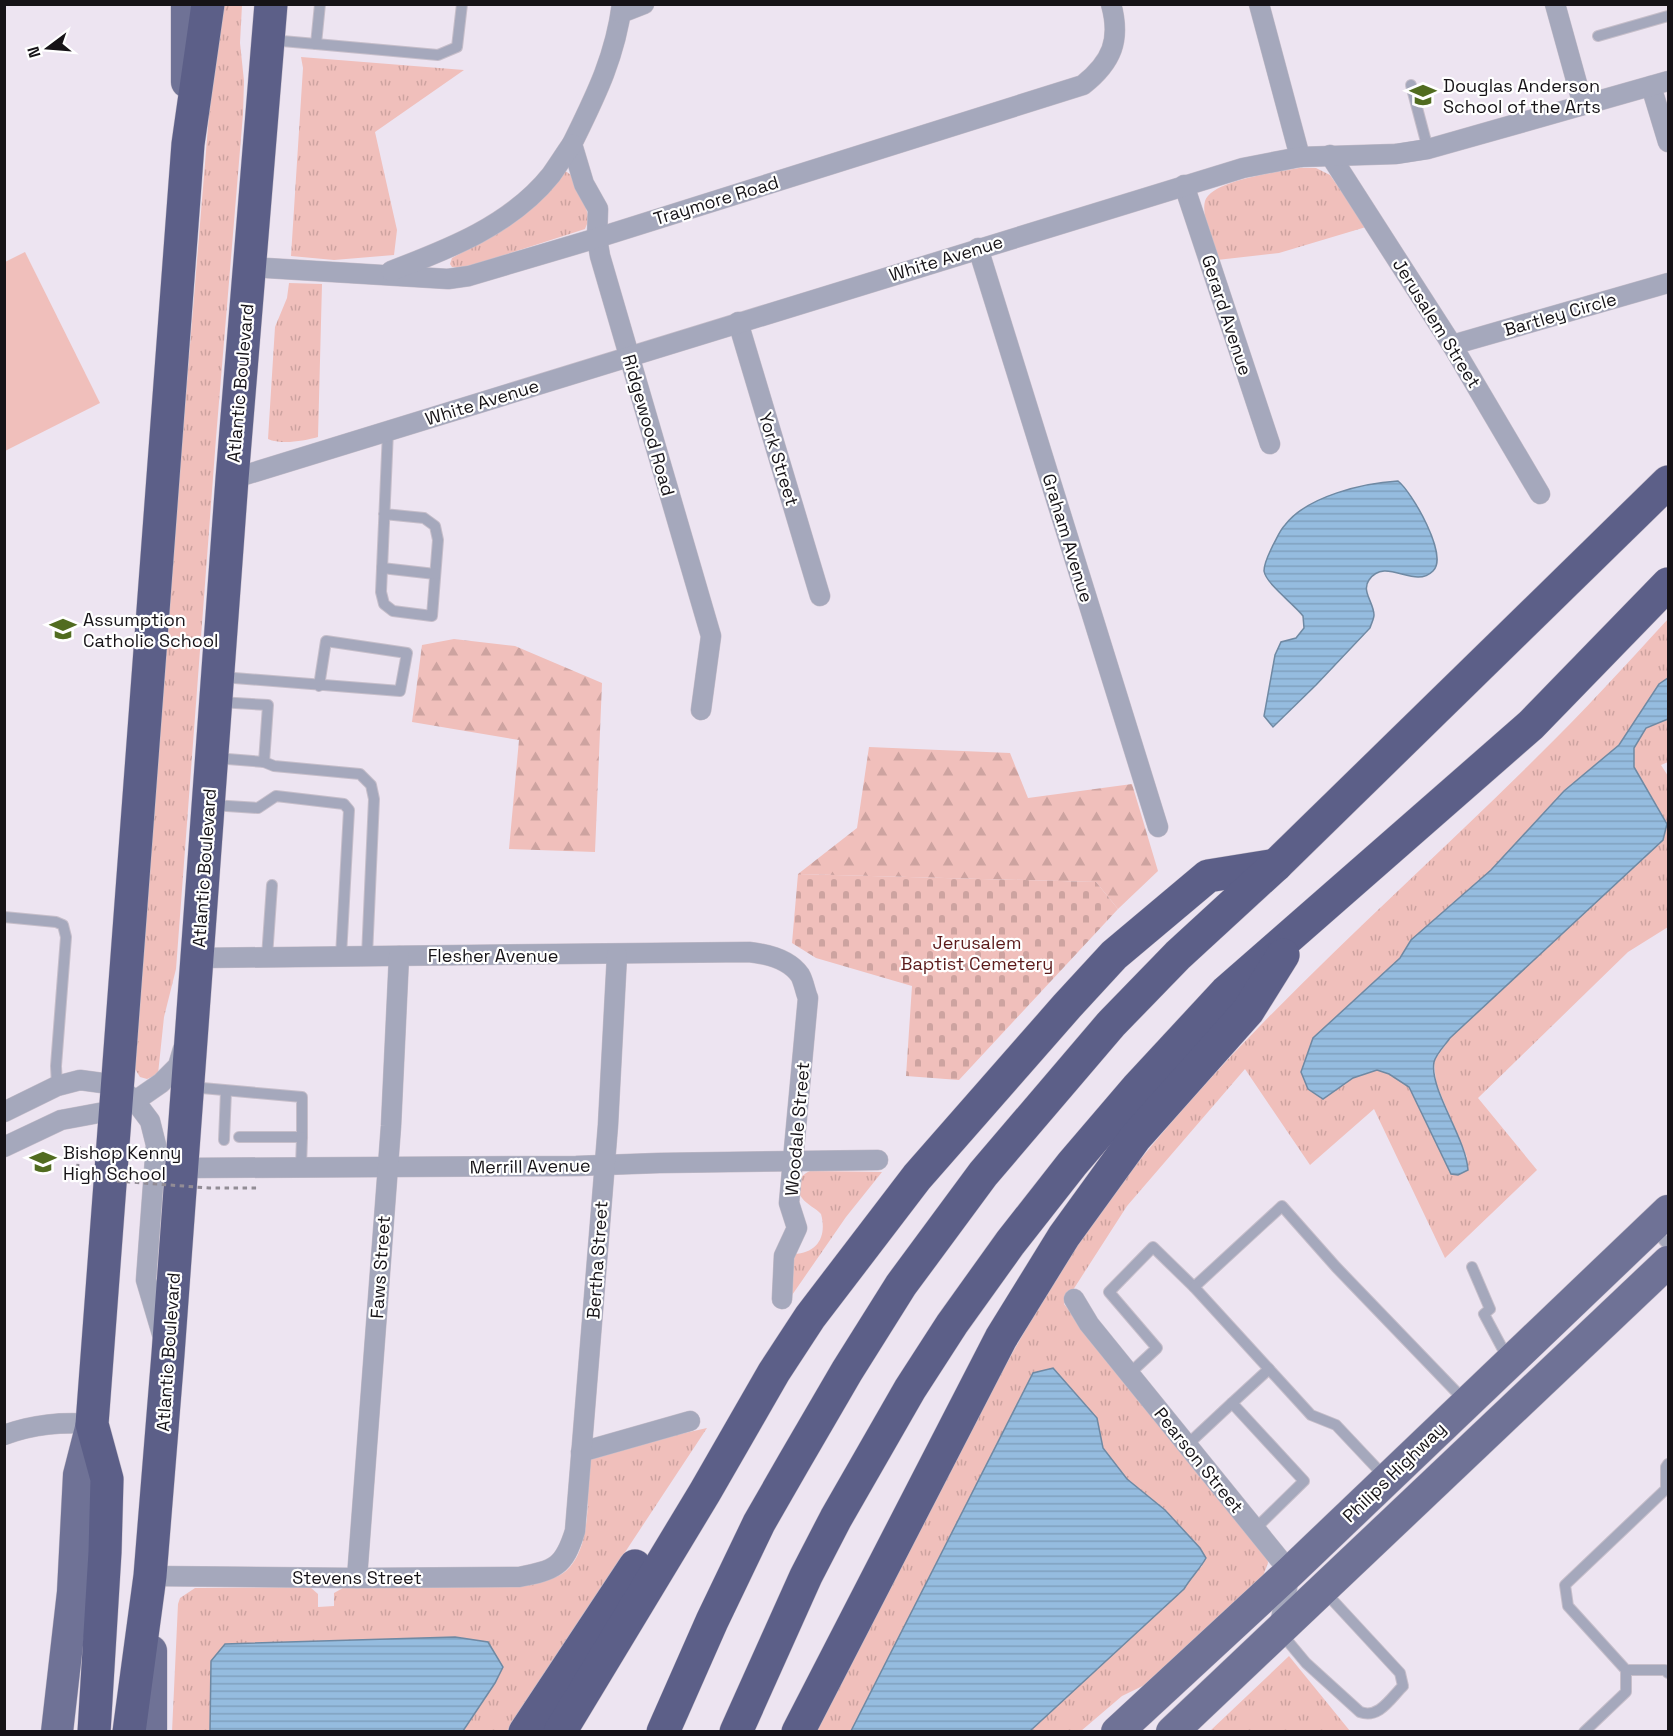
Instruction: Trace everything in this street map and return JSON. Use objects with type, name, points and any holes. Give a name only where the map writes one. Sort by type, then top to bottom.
[{"type":"highway","points":[[94,1731],[107,1479],[92,1424],[122,1099],[188,144],[208,4]]},
{"type":"highway","name":"Atlantic Boulevard","points":[[150,1576],[232,478],[271,4]]},
{"type":"highway","points":[[663,1731],[759,1523],[847,1371],[901,1285],[983,1174],[1111,1024],[1178,955],[1276,865],[1668,482]]},
{"type":"highway","points":[[736,1731],[806,1576],[836,1518],[910,1389],[952,1324],[1010,1243],[1072,1164],[1137,1088],[1226,992],[1531,725],[1668,584]]},
{"type":"highway","points":[[560,1731],[705,1492],[774,1372],[810,1317],[916,1177],[1114,955],[1208,876],[1276,865]]},
{"type":"highway","points":[[798,1731],[1001,1338],[1032,1285],[1064,1236],[1135,1138],[1248,1011],[1303,923]]},
{"type":"highway","points":[[525,1731],[707,1455],[774,1372]]},
{"type":"highway","points":[[129,1731],[150,1576]]},
{"type":"main road","points":[[187,4],[188,144]]},
{"type":"main road","name":"Philips Highway","points":[[1117,1731],[1290,1572],[1509,1362],[1663,1228]]},
{"type":"main road","name":"Philips Highway","points":[[1172,1731],[1668,1262]]},
{"type":"main road","points":[[57,1731],[71,1611],[80,1475],[92,1424]]},
{"type":"main road","name":"Atlantic Boulevard","points":[[150,1576],[151,1731]]},
{"type":"street","points":[[383,274],[444,252],[491,226],[523,203],[537,189],[572,144],[604,78],[617,34],[621,9],[644,4]]},
{"type":"street","name":"Traymore Road","points":[[250,267],[448,279],[469,276],[597,238],[1083,85],[1098,74],[1109,59],[1115,40],[1115,21],[1111,4]]},
{"type":"street","points":[[1259,4],[1300,157]]},
{"type":"street","points":[[1555,4],[1583,105]]},
{"type":"street","points":[[1660,83],[1668,142]]},
{"type":"street","name":"White Avenue","points":[[232,478],[1243,168],[1300,157],[1396,154],[1428,148],[1660,83]]},
{"type":"street","name":"Ridgewood Road","points":[[572,144],[584,184],[598,209],[597,238],[600,256],[711,636],[701,710]]},
{"type":"street","name":"Jerusalem Street","points":[[1330,155],[1452,345],[1540,494]]},
{"type":"street","name":"Gerard Avenue","points":[[1184,185],[1270,444]]},
{"type":"street","name":"Graham Avenue","points":[[978,248],[1158,827]]},
{"type":"street","name":"Bartley Circle","points":[[1452,345],[1668,283]]},
{"type":"street","name":"York Street","points":[[738,322],[820,596]]},
{"type":"street","name":"Flesher Avenue","points":[[197,958],[750,952],[765,954],[786,963]]},
{"type":"street","name":"Bertha Street","points":[[561,1562],[569,1550],[575,1531],[608,1125],[617,955]]},
{"type":"street","name":"Faws Street","points":[[357,1578],[391,1126],[399,956]]},
{"type":"street","name":"Woodale Street","points":[[782,1299],[784,1256],[797,1228],[789,1203],[808,998],[800,975],[786,963]]},
{"type":"street","points":[[4,1147],[61,1120],[161,1083],[178,1066],[193,1019]]},
{"type":"street","points":[[4,1112],[57,1086],[81,1080],[122,1099],[150,1121],[156,1145],[146,1280],[168,1354]]},
{"type":"street","name":"Merrill Avenue","points":[[182,1167],[604,1165],[878,1160]]},
{"type":"street","name":"Pearson Street","points":[[1074,1299],[1089,1324],[1290,1572]]},
{"type":"street","points":[[581,1452],[690,1421]]},
{"type":"street","points":[[4,1435],[39,1424],[63,1422],[92,1424]]},
{"type":"street","name":"Stevens Street","points":[[150,1576],[519,1577],[543,1572],[561,1562]]},
{"type":"street","points":[[1279,1630],[1290,1572]]},
{"type":"lane","points":[[316,44],[320,4]]},
{"type":"lane","points":[[268,40],[438,55],[457,47],[462,4]]},
{"type":"lane","points":[[1598,36],[1668,16]]},
{"type":"lane","points":[[1411,86],[1428,148]]},
{"type":"lane","points":[[384,514],[424,519],[435,526],[438,540],[432,616],[393,611],[384,604],[381,592],[384,514],[388,431]]},
{"type":"lane","points":[[382,567],[435,574]]},
{"type":"lane","points":[[217,689],[320,686],[400,691],[406,652],[326,641],[320,686]]},
{"type":"lane","points":[[217,689],[268,705],[264,762]]},
{"type":"lane","points":[[212,757],[264,762],[274,766],[360,774],[370,785],[374,798],[367,956]]},
{"type":"lane","points":[[208,805],[258,808],[276,796],[344,804],[349,810],[341,956]]},
{"type":"lane","points":[[267,957],[272,885]]},
{"type":"lane","points":[[4,917],[56,922],[63,925],[66,937],[56,1065],[57,1086]]},
{"type":"lane","points":[[188,1087],[302,1097],[301,1167]]},
{"type":"lane","points":[[224,1140],[226,1091]]},
{"type":"lane","points":[[239,1137],[302,1137]]},
{"type":"lane","points":[[1194,1287],[1282,1206],[1336,1267],[1467,1402]]},
{"type":"lane","points":[[1129,1374],[1157,1348],[1109,1292],[1153,1247],[1194,1287],[1311,1415],[1336,1425],[1387,1479]]},
{"type":"lane","points":[[1473,1268],[1490,1309],[1484,1314],[1509,1362]]},
{"type":"lane","points":[[1187,1445],[1269,1369]]},
{"type":"lane","points":[[1232,1403],[1304,1481],[1255,1529]]},
{"type":"lane","points":[[1584,1731],[1626,1692],[1626,1670],[1568,1606],[1565,1584],[1667,1489],[1666,1467],[1668,1464]]},
{"type":"lane","points":[[1279,1630],[1306,1663],[1360,1712],[1368,1715],[1377,1712],[1403,1686],[1400,1673],[1322,1589]]},
{"type":"lane","points":[[1626,1670],[1665,1670],[1668,1673]]},
{"type":"path","points":[[79,1146],[77,1178],[208,1188],[257,1188]]},
{"type":"green space","points":[[218,5],[242,5],[240,43],[244,81],[243,114],[176,969],[164,1017],[158,1074],[147,1079],[140,1077],[135,1069],[175,528]]},
{"type":"green space","points":[[301,57],[464,70],[375,132],[397,230],[394,255],[334,260],[291,256],[303,68]]},
{"type":"green space","points":[[1299,168],[1316,168],[1330,175],[1366,227],[1279,253],[1217,260],[1208,231],[1204,207],[1210,194],[1233,182]]},
{"type":"green space","points":[[565,171],[575,179],[584,200],[589,219],[585,229],[464,268],[452,267],[450,264],[452,258],[506,228]]},
{"type":"green space","points":[[25,252],[100,403],[5,451],[5,262]]},
{"type":"green space","points":[[289,283],[322,284],[318,437],[286,442],[268,439],[275,327],[287,298]]},
{"type":"green space","points":[[1668,619],[1668,678],[1659,684],[1619,745],[1564,791],[1491,870],[1412,940],[1323,1099],[1353,1078],[1377,1070],[1389,1074],[1409,1087],[1451,1174],[1467,1157],[1436,1083],[1434,1061],[1450,1038],[1667,824],[1634,767],[1634,748],[1646,728],[1668,719],[1668,762],[1661,765],[1668,776],[1668,927],[1628,952],[1478,1098],[1537,1170],[1445,1258],[1374,1109],[1310,1165],[1245,1069],[1127,1206],[1064,1304],[1267,1555],[1268,1563],[1263,1576],[1157,1679],[1122,1696],[1081,1731],[1030,1731],[1184,1589],[1191,1576],[1202,1566],[1200,1548],[1165,1510],[1127,1479],[1103,1448],[1097,1418],[1053,1368],[1034,1373],[851,1731],[815,1732],[945,1479],[1028,1325],[1074,1251],[1124,1180],[1220,1068],[1271,1015],[1553,741]]},
{"type":"green space","points":[[454,639],[515,646],[602,683],[595,852],[509,849],[519,740],[412,722],[422,645]]},
{"type":"green space","points":[[869,747],[1010,753],[1028,798],[1132,784],[1158,871],[1118,909],[1096,882],[798,874],[857,828]]},
{"type":"green space","name":"Jerusalem Baptist Cemetery","points":[[798,874],[1096,882],[1118,909],[959,1080],[906,1076],[912,986],[816,958],[792,943]]},
{"type":"green space","points":[[810,1171],[882,1172],[846,1217],[790,1298],[794,1254],[815,1247],[823,1229],[821,1214],[804,1200],[798,1190],[799,1182]]},
{"type":"green space","points":[[707,1428],[507,1731],[463,1731],[503,1667],[211,1661],[210,1731],[172,1732],[178,1604],[180,1598],[195,1588],[310,1587],[318,1594],[318,1607],[334,1606],[334,1593],[343,1588],[536,1583],[548,1580],[566,1571],[575,1561],[581,1548],[587,1517],[587,1455]]},
{"type":"green space","points":[[1289,1656],[1350,1731],[1210,1731]]},
{"type":"water","points":[[1398,481],[1412,498],[1433,539],[1437,563],[1433,571],[1425,576],[1417,577],[1384,571],[1369,580],[1366,588],[1374,615],[1370,628],[1273,727],[1264,716],[1275,655],[1281,642],[1296,638],[1304,628],[1303,616],[1275,588],[1264,571],[1273,545],[1283,527],[1307,506],[1353,488]]},
{"type":"water","points":[[1668,678],[1668,719],[1646,728],[1634,748],[1634,767],[1667,824],[1663,840],[1450,1038],[1435,1059],[1434,1073],[1437,1086],[1461,1143],[1468,1170],[1458,1175],[1451,1174],[1409,1087],[1389,1074],[1377,1070],[1353,1078],[1323,1099],[1308,1089],[1301,1072],[1313,1038],[1400,958],[1411,940],[1491,870],[1564,791],[1619,745],[1659,684]]},
{"type":"water","points":[[1053,1368],[1097,1418],[1103,1448],[1127,1479],[1165,1510],[1200,1548],[1206,1558],[1184,1589],[1030,1731],[851,1731],[1033,1373]]},
{"type":"water","points":[[455,1637],[488,1642],[503,1667],[463,1731],[210,1731],[211,1661],[225,1644]]},
{"type":"place","name":"Douglas Anderson School of the Arts","points":[[1423,95]]},
{"type":"place","name":"Assumption Catholic School","points":[[63,629]]},
{"type":"place","name":"Bishop Kenny High School","points":[[43,1162]]}]
